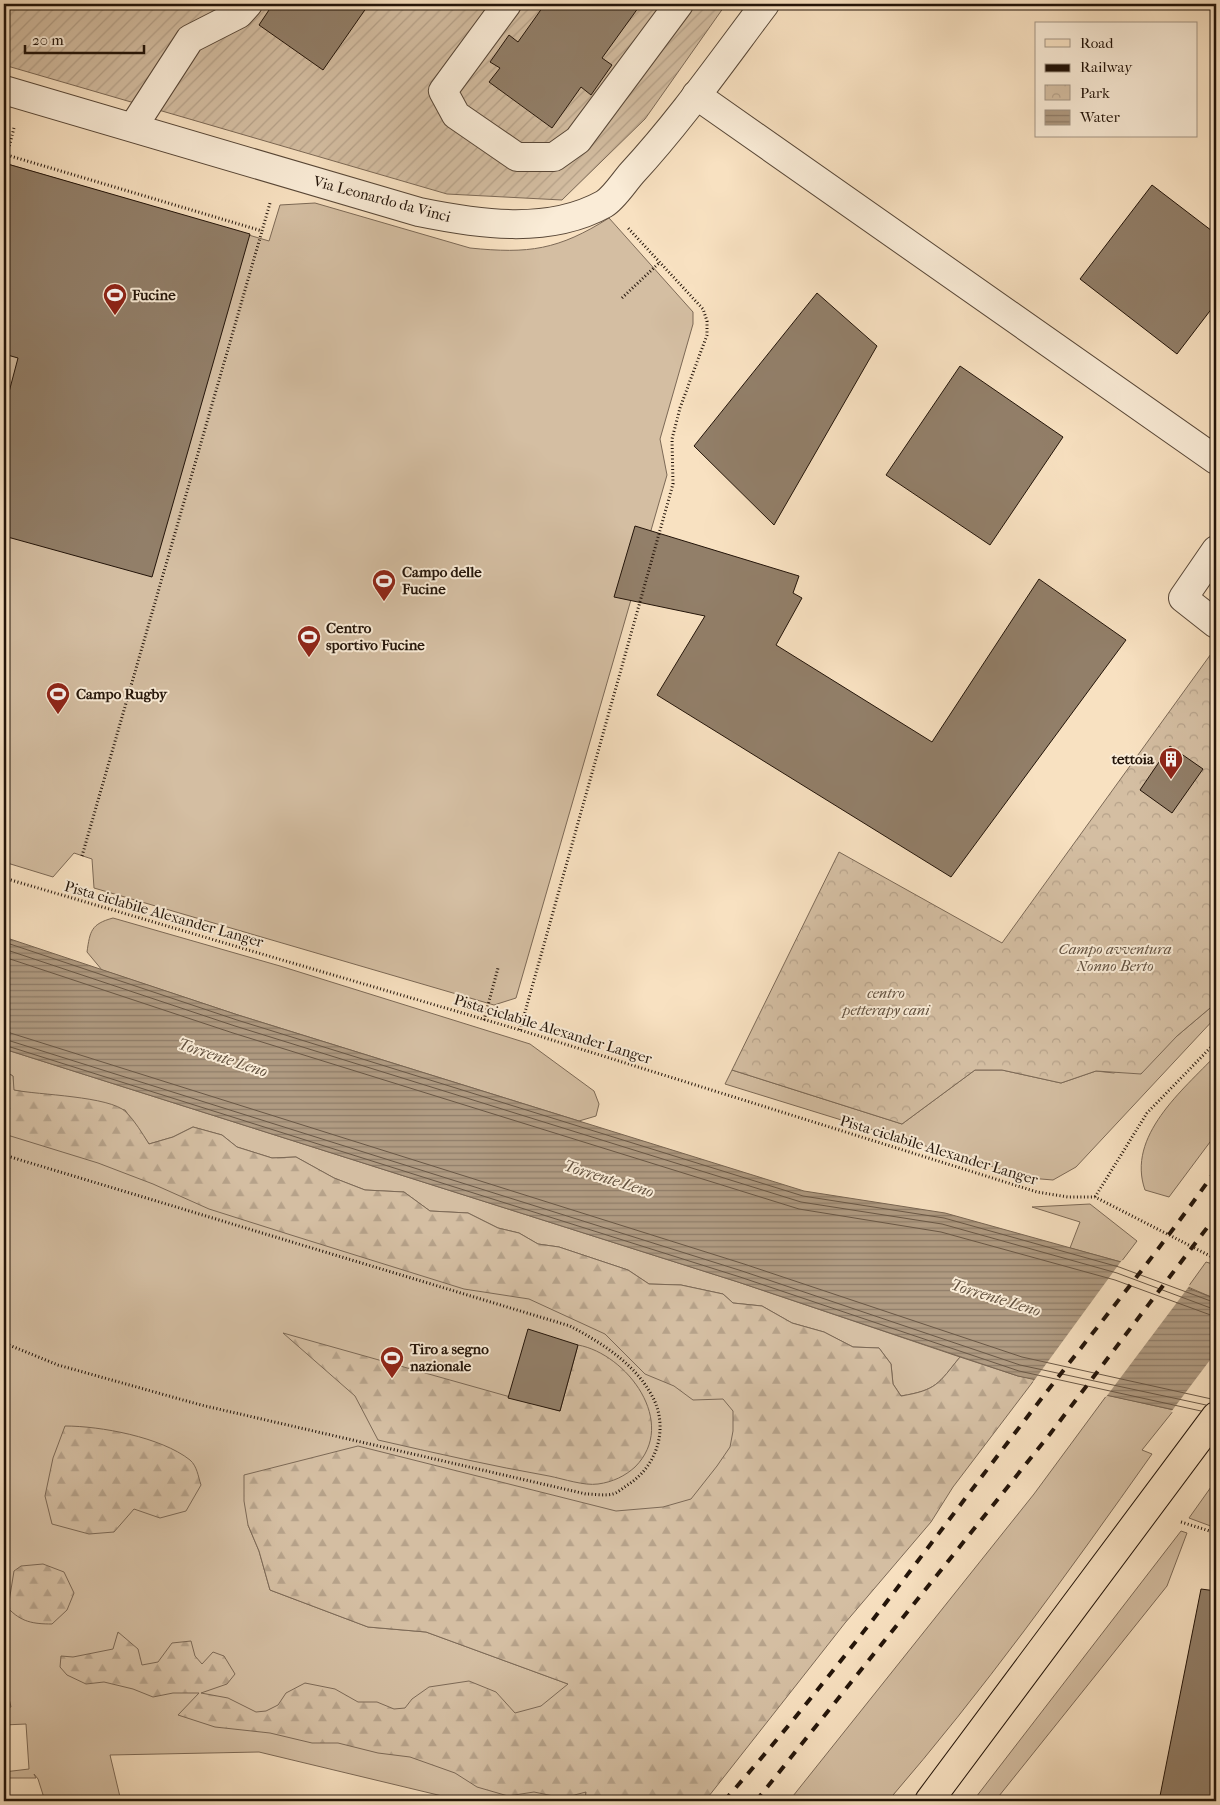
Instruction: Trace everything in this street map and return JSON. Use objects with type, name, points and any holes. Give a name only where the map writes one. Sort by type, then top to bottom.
[{"type":"main road","points":[[929,1801],[1216,1416]]},
{"type":"street","points":[[133,127],[190,39],[239,14],[248,4]]},
{"type":"street","points":[[508,4],[443,91],[456,115],[517,157],[554,158],[578,140],[679,4]]},
{"type":"street","name":"Via Leonardo da Vinci","points":[[4,90],[419,212],[472,222],[521,223],[563,219],[605,203],[650,153],[765,4]]},
{"type":"street","points":[[696,95],[1216,459]]},
{"type":"street","points":[[1216,550],[1183,598],[1216,624]]},
{"type":"path","points":[[520,1030],[673,484],[672,439],[680,408],[707,335],[707,321],[703,309],[605,203]]},
{"type":"path","points":[[82,856],[262,231]]},
{"type":"path","points":[[622,298],[659,263]]},
{"type":"path","name":"Pista ciclabile Alexander Langer","points":[[4,878],[520,1030],[1037,1192],[1068,1197],[1095,1197]]},
{"type":"path","points":[[484,1020],[498,968]]},
{"type":"path","points":[[1216,1042],[1147,1113],[1095,1197],[1216,1259]]},
{"type":"path","points":[[4,1155],[570,1326],[612,1352],[650,1391],[658,1406],[660,1438],[655,1454],[636,1480],[614,1494],[586,1494],[201,1405],[58,1365],[4,1343]]},
{"type":"path","points":[[1179,1521],[1216,1533]]},
{"type":"green space","points":[[4,4],[726,4],[645,119],[562,200],[447,194],[4,65]]},
{"type":"green space","name":"Campo delle Fucine","points":[[4,163],[269,241],[280,205],[315,203],[470,248],[491,250],[526,250],[558,243],[591,229],[609,218],[693,312],[693,324],[660,439],[667,475],[516,998],[494,1005],[94,888],[92,859],[74,853],[53,877],[4,862]]},
{"type":"green space","points":[[1216,647],[1216,1003],[1177,1036],[1141,1074],[1096,1071],[1061,1083],[1002,1070],[975,1070],[902,1124],[732,1070],[839,852],[1002,943]]},
{"type":"green space","points":[[113,918],[280,966],[530,1044],[594,1091],[599,1104],[596,1116],[579,1121],[238,1015],[102,970],[87,952],[89,939],[96,926]]},
{"type":"green space","points":[[1216,1003],[1216,1017],[1076,1167],[1053,1180],[1029,1178],[725,1084],[732,1070],[902,1124],[975,1070],[1002,1070],[1061,1083],[1096,1071],[1114,1073],[1177,1036]]},
{"type":"green space","points":[[4,1049],[738,1282],[960,1357],[947,1374],[930,1388],[901,1396],[893,1384],[891,1364],[879,1348],[853,1347],[824,1332],[792,1323],[762,1306],[733,1303],[723,1294],[681,1285],[649,1284],[628,1270],[559,1247],[538,1244],[519,1233],[498,1228],[468,1213],[430,1211],[404,1192],[365,1190],[334,1178],[296,1157],[272,1158],[237,1147],[222,1135],[193,1127],[173,1137],[149,1144],[125,1110],[13,1090],[13,1076],[4,1071]]},
{"type":"green space","points":[[1216,1055],[1216,1134],[1169,1197],[1145,1190],[1141,1170],[1143,1151],[1150,1133],[1174,1099]]},
{"type":"green space","points":[[4,1071],[13,1076],[14,1090],[90,1099],[118,1107],[126,1112],[149,1144],[173,1137],[193,1127],[222,1135],[237,1147],[272,1158],[296,1157],[334,1178],[365,1190],[404,1192],[430,1211],[468,1213],[498,1228],[519,1233],[538,1244],[559,1247],[628,1270],[649,1284],[681,1285],[723,1294],[733,1303],[762,1306],[792,1323],[824,1332],[853,1347],[879,1348],[891,1364],[893,1384],[901,1396],[930,1388],[947,1374],[960,1357],[1018,1376],[1035,1379],[953,1487],[931,1522],[845,1623],[705,1801],[585,1801],[586,1792],[563,1798],[534,1792],[508,1796],[477,1787],[455,1773],[410,1757],[378,1753],[338,1743],[312,1743],[270,1733],[215,1727],[178,1715],[199,1693],[173,1693],[153,1697],[133,1689],[104,1682],[86,1684],[67,1675],[60,1667],[61,1656],[73,1657],[113,1649],[118,1632],[138,1649],[142,1665],[158,1662],[172,1643],[191,1641],[195,1656],[202,1664],[213,1652],[224,1656],[235,1674],[227,1684],[201,1693],[228,1698],[256,1712],[266,1711],[278,1705],[286,1693],[305,1683],[335,1689],[358,1702],[377,1702],[394,1709],[405,1708],[412,1699],[429,1687],[469,1681],[496,1692],[515,1713],[541,1706],[568,1684],[426,1632],[368,1627],[270,1590],[259,1551],[248,1525],[244,1501],[244,1475],[358,1446],[616,1511],[663,1507],[691,1499],[717,1466],[730,1447],[733,1431],[733,1411],[723,1399],[693,1400],[674,1386],[645,1374],[605,1334],[529,1299],[464,1289],[291,1235],[209,1209],[153,1184],[98,1163],[4,1134]]},
{"type":"green space","points":[[4,1121],[791,1350],[703,1596],[248,1525],[259,1551],[270,1590],[368,1627],[426,1632],[568,1684],[586,1791],[585,1801],[463,1801],[259,1752],[110,1755],[121,1801],[45,1801],[38,1779],[34,1774],[36,1778],[4,1778],[4,1772],[29,1769],[26,1724],[4,1725],[4,1708],[11,1707],[6,1686],[4,1686]]},
{"type":"green space","points":[[1090,1204],[1137,1241],[1121,1262],[1070,1248],[1080,1222],[1032,1207]]},
{"type":"green space","points":[[1206,1262],[1216,1265],[1216,1299],[1188,1287]]},
{"type":"green space","points":[[283,1333],[560,1411],[578,1345],[596,1351],[614,1362],[629,1376],[641,1393],[649,1411],[652,1431],[647,1449],[635,1467],[627,1473],[609,1482],[592,1484],[485,1464],[378,1440],[355,1396]]},
{"type":"green space","points":[[1107,1395],[1174,1410],[1142,1450],[1152,1454],[1057,1587],[958,1717],[888,1801],[789,1801],[1034,1494]]},
{"type":"green space","points":[[65,1426],[95,1428],[130,1434],[163,1445],[178,1452],[192,1462],[201,1485],[186,1511],[160,1518],[134,1509],[114,1532],[89,1534],[52,1524],[45,1496],[53,1458]]},
{"type":"green space","points":[[1216,1480],[1216,1528],[1189,1518]]},
{"type":"green space","points":[[1181,1531],[1187,1533],[1167,1586],[995,1801],[973,1801]]},
{"type":"green space","points":[[43,1564],[64,1572],[74,1593],[67,1610],[52,1624],[28,1621],[8,1608],[14,1571],[21,1566]]},
{"type":"water","name":"Torrente Leno","points":[[4,937],[238,1015],[804,1191],[945,1213],[1121,1262],[1216,1299],[1216,1419],[1018,1376],[738,1282],[4,1049]]},
{"type":"pier","points":[[1122,1260],[1190,1285],[1106,1397],[1033,1382]]},
{"type":"pier","points":[[1216,1352],[1216,1422],[1171,1412]]},
{"type":"building","points":[[273,4],[369,4],[323,70],[259,25]]},
{"type":"building","points":[[545,4],[641,4],[602,58],[612,65],[591,95],[581,87],[552,128],[489,82],[500,68],[490,62],[509,35],[518,42]]},
{"type":"building","name":"Fucine","points":[[4,163],[250,234],[152,577],[4,536],[4,411],[18,358],[4,354]]},
{"type":"building","points":[[1152,185],[1216,234],[1216,303],[1177,354],[1080,279]]},
{"type":"building","points":[[817,293],[877,346],[774,525],[694,446]]},
{"type":"building","points":[[960,366],[1063,437],[990,545],[886,475]]},
{"type":"building","points":[[635,526],[799,576],[793,593],[802,598],[776,645],[932,742],[1039,579],[1126,640],[951,877],[657,695],[705,616],[614,597]]},
{"type":"building","name":"tettoia","points":[[1170,746],[1203,769],[1172,813],[1140,790]]},
{"type":"building","points":[[528,1329],[578,1345],[560,1411],[508,1398]]},
{"type":"building","points":[[1201,1589],[1216,1591],[1216,1801],[1159,1801]]},
{"type":"railway","points":[[724,1801],[842,1659],[1147,1263],[1216,1170]]},
{"type":"railway","points":[[756,1801],[1050,1434],[1216,1216]]},
{"type":"place","name":"Fucine","points":[[115,316]]},
{"type":"place","name":"Campo delle Fucine","points":[[384,602]]},
{"type":"place","name":"Centro sportivo Fucine","points":[[309,658]]},
{"type":"place","name":"Campo Rugby","points":[[58,715]]},
{"type":"place","name":"tettoia","points":[[1171,780]]},
{"type":"place","name":"Tiro a segno nazionale","points":[[392,1379]]},
{"type":"park label","name":"Campo avventura Nonno Berto","points":[[1115,958]]},
{"type":"park label","name":"centro petterapy cani","points":[[886,1002]]}]
